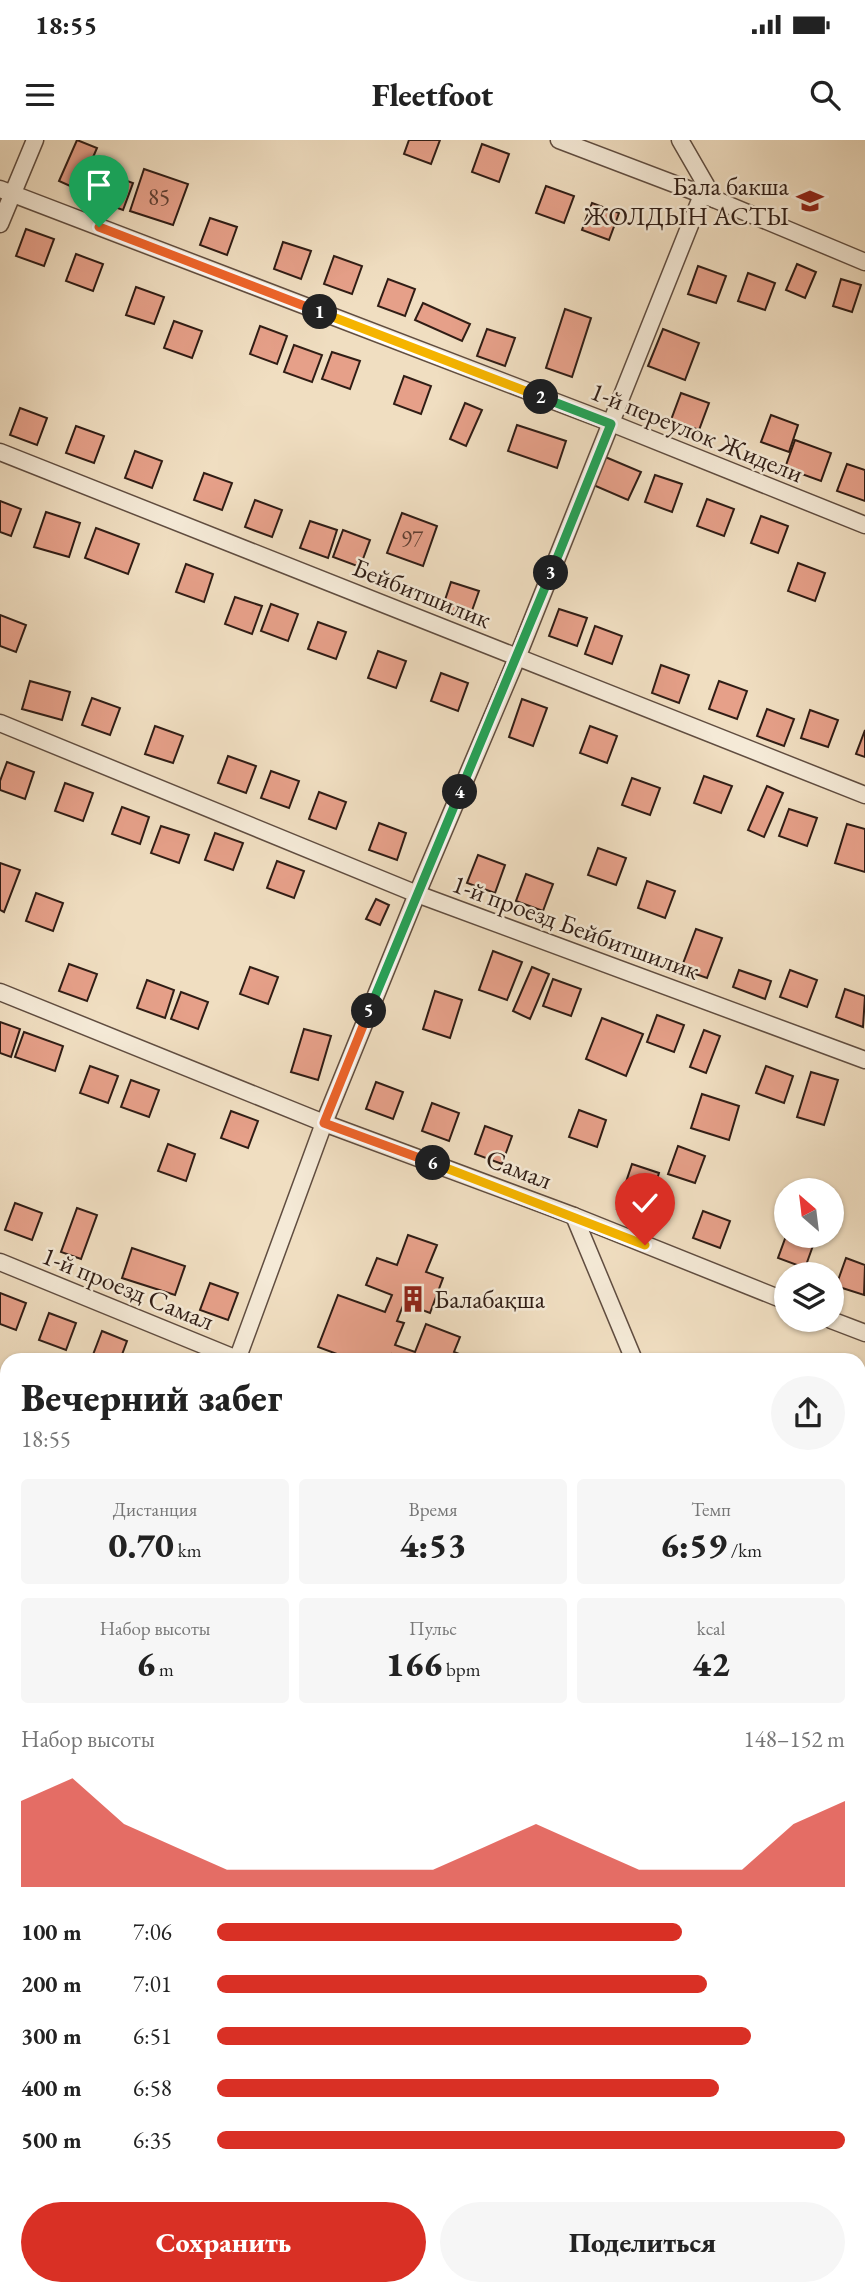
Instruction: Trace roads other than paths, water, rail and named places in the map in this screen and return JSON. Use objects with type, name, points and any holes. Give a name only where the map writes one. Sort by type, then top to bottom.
[{"type":"street","points":[[0,224],[6,192],[35,140]]},
{"type":"street","points":[[559,140],[708,197],[865,262]]},
{"type":"street","points":[[239,1353],[324,1123],[611,424],[708,197],[680,140]]},
{"type":"street","name":"1-й переулок Жидели","points":[[6,192],[611,424],[865,525]]},
{"type":"street","name":"Бейбитшилик","points":[[0,452],[865,795]]},
{"type":"street","name":"1-й проезд Бейбитшилик","points":[[0,723],[417,894],[865,1060]]},
{"type":"street","name":"Самал","points":[[0,992],[324,1123],[574,1216],[774,1296]]},
{"type":"street","points":[[574,1216],[631,1353]]},
{"type":"street","name":"1-й проезд Самал","points":[[0,1262],[222,1353]]},
{"type":"street","points":[[844,1325],[865,1333]]},
{"type":"place","name":"Бала бакша ЖОЛДЫН АСТЫ","points":[[810,201]]},
{"type":"place","name":"Балабақша","points":[[413,1299]]}]
